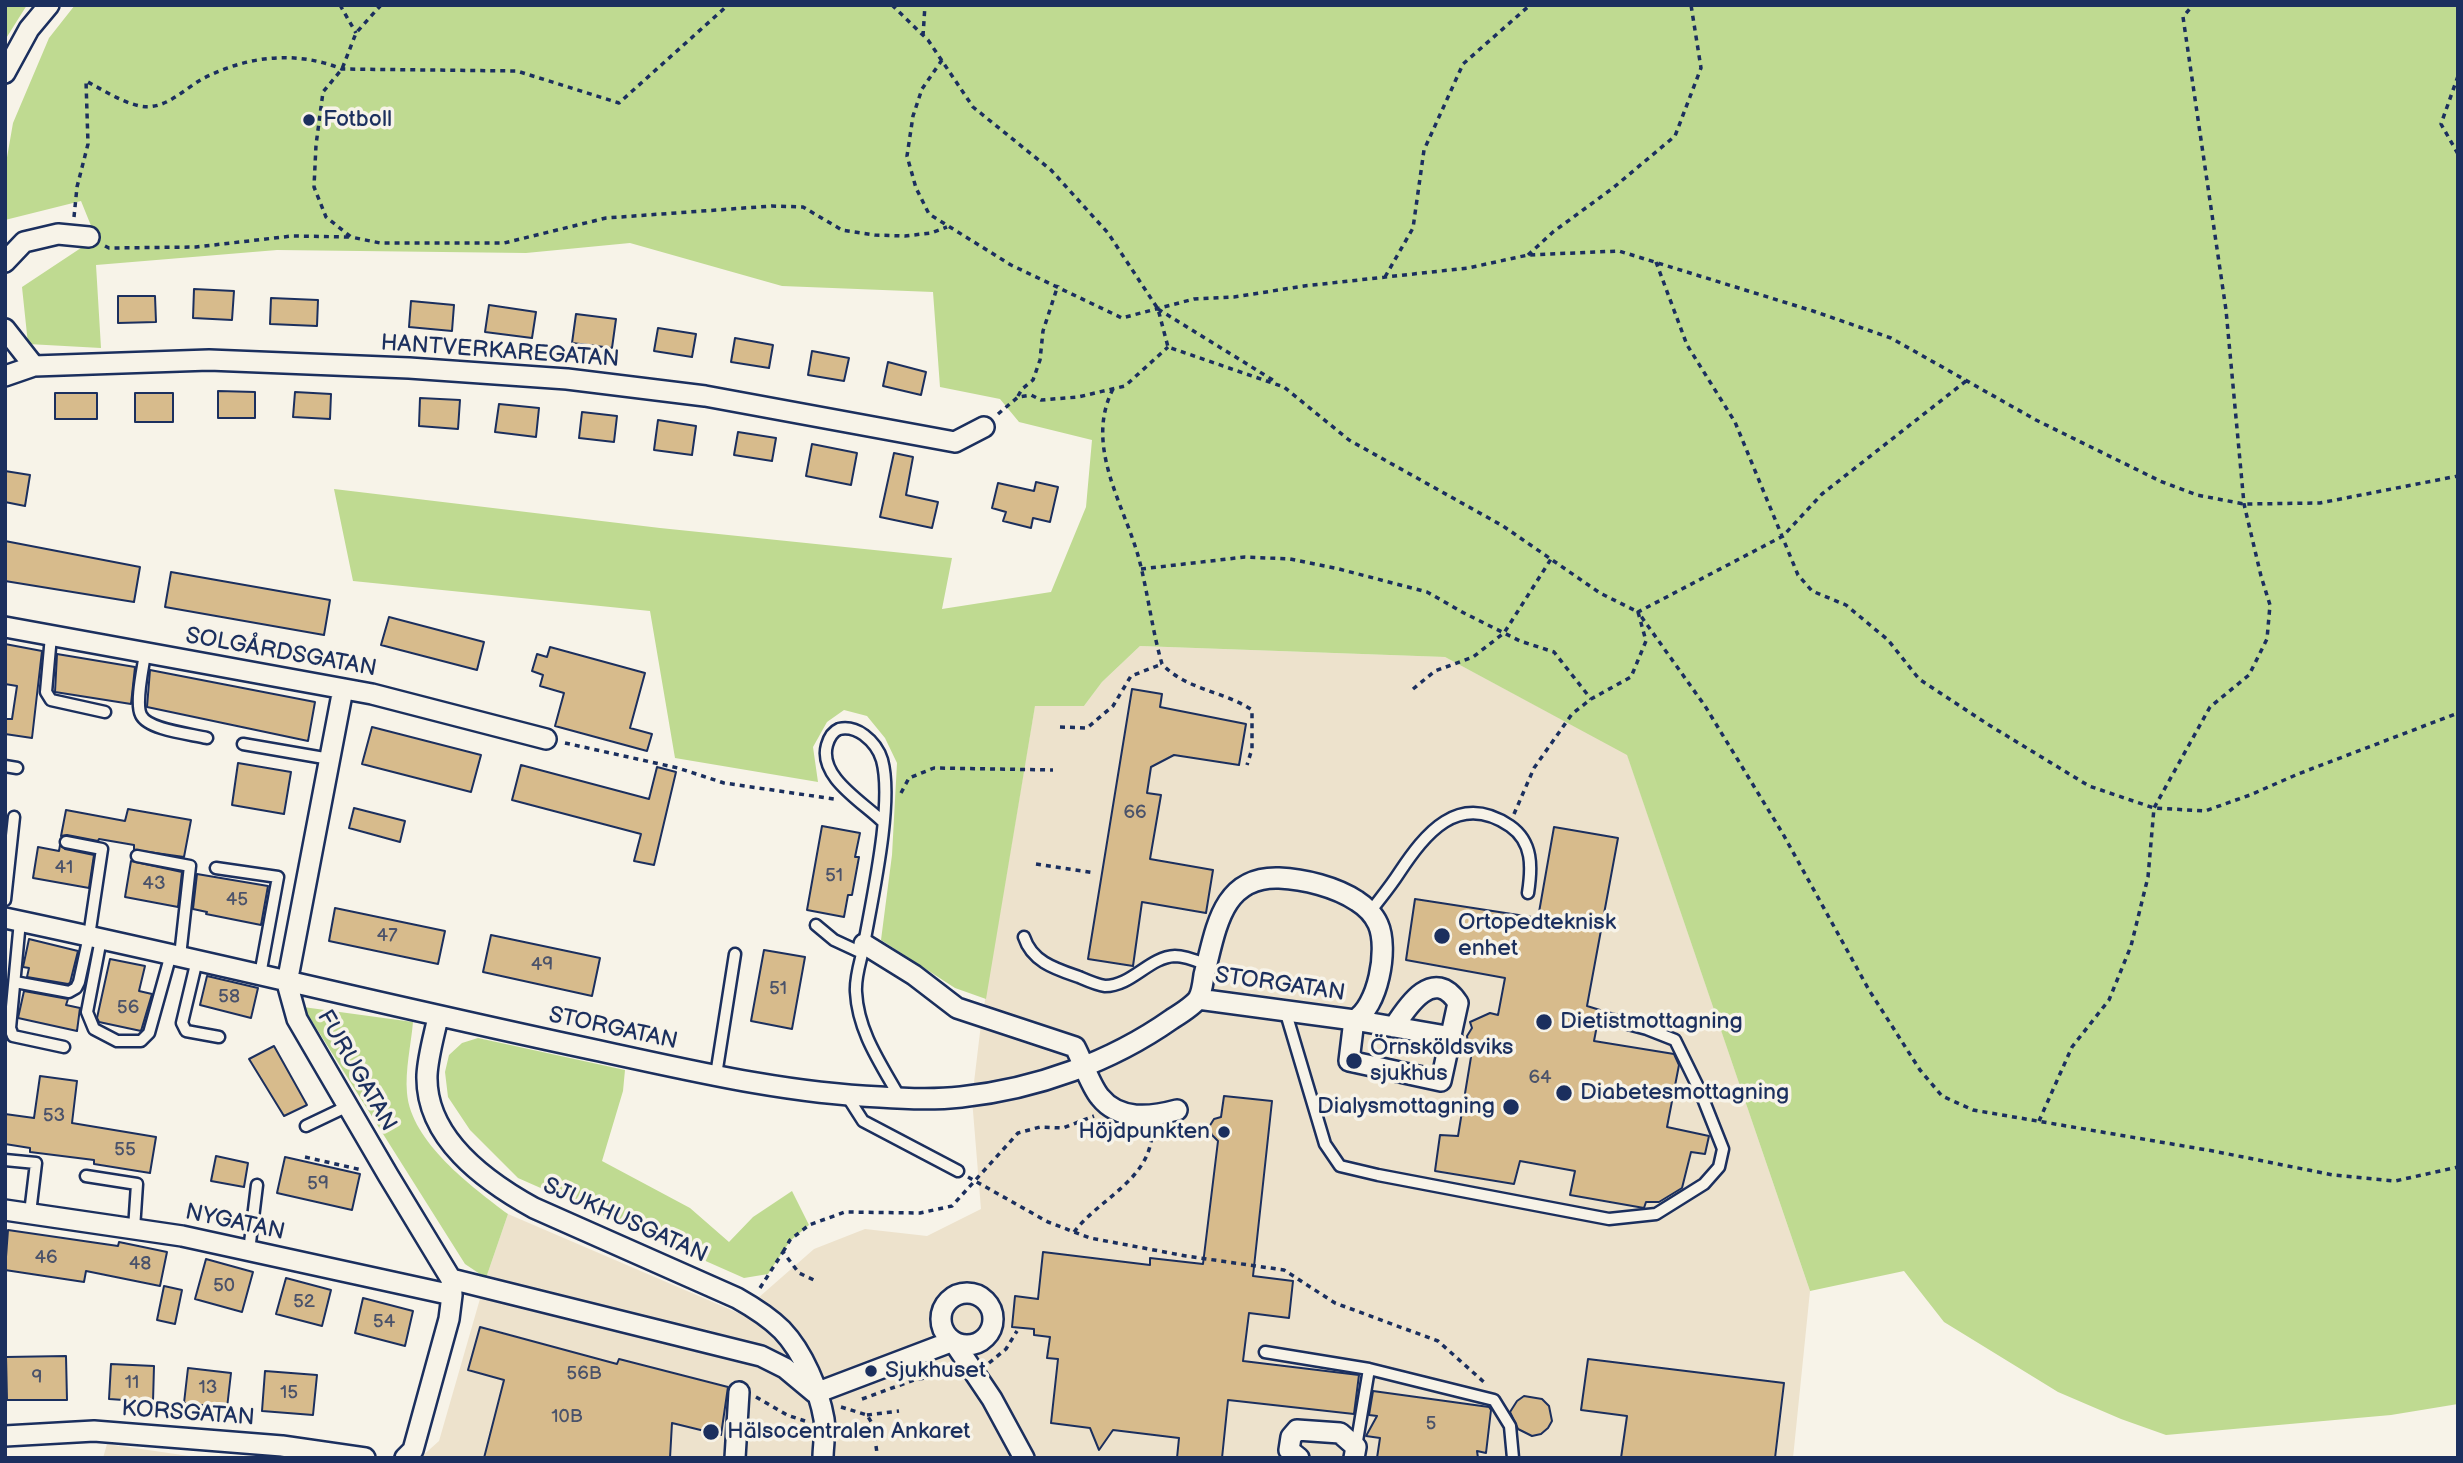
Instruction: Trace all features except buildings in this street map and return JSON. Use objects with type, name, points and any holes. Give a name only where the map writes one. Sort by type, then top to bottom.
[{"type":"street","points":[[5,73],[29,29],[49,5]]},
{"type":"street","points":[[5,262],[24,242],[58,234],[89,237]]},
{"type":"street","points":[[5,329],[34,366]]},
{"type":"street","name":"HANTVERKAREGATAN","points":[[5,376],[34,366],[209,360],[409,368],[567,379],[705,396],[956,442],[984,427]]},
{"type":"street","name":"SOLGÅRDSGATAN","points":[[5,627],[372,694],[546,739]]},
{"type":"street","name":"FURUGATAN","points":[[343,688],[287,983],[297,1019],[452,1287]]},
{"type":"street","name":"STORGATAN","points":[[13,920],[183,956],[438,1017],[716,1076],[789,1090],[934,1100],[1036,1084],[1139,1042],[1198,999],[1224,908],[1236,890],[1257,879],[1285,878],[1342,893],[1358,901],[1370,912],[1380,928],[1383,944],[1372,1001],[1361,1017],[1354,1020]]},
{"type":"street","points":[[863,949],[914,975],[957,1008],[1075,1047],[1100,1097],[1114,1109],[1130,1115],[1153,1117],[1177,1110]]},
{"type":"street","name":"STORGATAN","points":[[1354,1020],[1349,1061],[1441,1081],[1458,1003],[1453,995],[1433,988],[1418,995],[1394,1027]]},
{"type":"street","name":"STORGATAN","points":[[1198,999],[1354,1020],[1451,1037]]},
{"type":"street","name":"SJUKHUSGATAN","points":[[438,1017],[427,1076],[430,1104],[437,1122],[458,1150],[503,1191],[534,1208],[750,1305],[782,1329],[809,1374],[816,1393],[825,1422],[823,1458]]},
{"type":"street","name":"NYGATAN","points":[[5,1210],[182,1236],[249,1251],[452,1287],[761,1356],[785,1368],[816,1393]]},
{"type":"street","points":[[405,1458],[413,1450],[449,1319],[452,1287]]},
{"type":"street","points":[[816,1393],[953,1341],[992,1399],[1024,1458]]},
{"type":"street","points":[[735,1458],[739,1392]]},
{"type":"street","points":[[1300,1458],[1289,1450],[1291,1437],[1297,1430],[1340,1433],[1355,1452]]},
{"type":"street","name":"KORSGATAN","points":[[5,1436],[94,1432],[282,1446],[365,1458]]},
{"type":"lane","points":[[51,636],[46,692],[51,700],[105,712]]},
{"type":"lane","points":[[145,654],[139,704],[141,715],[150,725],[207,738]]},
{"type":"lane","points":[[883,821],[847,792],[830,772],[825,753],[830,737],[837,730],[848,728],[859,731],[870,739],[882,761],[885,785],[883,821],[856,988],[860,1023],[901,1098]]},
{"type":"lane","points":[[243,744],[330,760]]},
{"type":"lane","points":[[5,766],[17,768]]},
{"type":"lane","points":[[1370,912],[1425,836],[1449,818],[1472,813],[1487,814],[1519,832],[1531,858],[1528,893]]},
{"type":"lane","points":[[5,900],[14,817]]},
{"type":"lane","points":[[66,842],[102,849],[87,1012],[94,1029],[117,1041],[141,1041],[149,1032],[183,956]]},
{"type":"lane","points":[[137,856],[190,866],[183,956],[182,1023],[186,1031],[219,1037]]},
{"type":"lane","points":[[216,868],[278,877],[260,975]]},
{"type":"lane","points":[[13,920],[15,982],[10,1028],[13,1036],[64,1047]]},
{"type":"lane","points":[[816,925],[834,940],[863,949]]},
{"type":"lane","points":[[1024,937],[1028,948],[1050,966],[1105,986],[1125,980],[1156,961],[1173,956],[1186,957],[1207,965]]},
{"type":"lane","points":[[15,982],[69,992],[76,988],[95,938]]},
{"type":"lane","points":[[716,1076],[735,954]]},
{"type":"lane","points":[[1285,1010],[1325,1143],[1340,1166],[1609,1219],[1657,1214],[1704,1184],[1719,1167],[1723,1149],[1700,1091],[1675,1040],[1608,1018]]},
{"type":"lane","points":[[847,1096],[863,1121],[958,1171]]},
{"type":"lane","points":[[306,1126],[348,1106]]},
{"type":"lane","points":[[5,1160],[36,1163],[30,1213]]},
{"type":"lane","points":[[86,1176],[137,1184],[134,1228]]},
{"type":"lane","points":[[249,1251],[257,1185]]},
{"type":"lane","points":[[1265,1352],[1369,1369],[1493,1400],[1510,1426],[1513,1458]]},
{"type":"lane","points":[[1355,1452],[1369,1369]]},
{"type":"path","points":[[340,5],[356,33]]},
{"type":"path","points":[[351,237],[326,217],[314,187],[316,145],[324,92],[342,69],[356,33],[381,5]]},
{"type":"path","points":[[728,5],[619,103],[517,71],[342,69],[314,60],[290,57],[258,58],[203,79],[176,98],[142,107],[117,98],[86,81],[88,144],[77,187],[73,223],[89,237],[110,248],[196,247],[292,236],[351,237],[380,243],[504,243],[606,218],[772,206],[803,207],[842,230],[875,235],[905,236],[931,233],[947,227]]},
{"type":"path","points":[[892,5],[923,36],[974,107],[1051,170],[1108,233],[1158,309],[1168,347]]},
{"type":"path","points":[[923,36],[925,5]]},
{"type":"path","points":[[1385,277],[1413,228],[1424,150],[1463,64],[1530,5]]},
{"type":"path","points":[[1528,255],[1553,232],[1613,188],[1675,136],[1701,68],[1691,5]]},
{"type":"path","points":[[2039,1121],[2072,1047],[2109,1000],[2131,946],[2148,877],[2154,808],[2210,707],[2249,675],[2267,639],[2270,605],[2244,504],[2226,310],[2183,17],[2193,5]]},
{"type":"path","points":[[942,60],[922,89],[913,116],[907,156],[916,188],[929,214],[1011,265],[1058,285],[1122,318],[1194,299],[1234,297],[1304,286],[1468,268],[1528,255],[1619,251],[1891,338],[2036,421],[2160,481],[2197,495],[2244,504],[2320,503],[2458,476]]},
{"type":"path","points":[[2458,76],[2441,124],[2458,154]]},
{"type":"path","points":[[1656,262],[1687,345],[1735,422],[1798,575],[1812,591],[1846,606],[1888,640],[1919,679],[2089,786],[2154,808],[2205,811],[2458,713]]},
{"type":"path","points":[[984,427],[1018,397],[1032,380],[1040,360],[1043,331],[1058,285]]},
{"type":"path","points":[[1158,309],[1284,387],[1349,440],[1503,526],[1600,593],[1638,612],[1705,706],[1783,834],[1868,990],[1920,1070],[1942,1097],[1973,1110],[2345,1176],[2395,1181],[2458,1167]]},
{"type":"path","points":[[1168,347],[1284,387]]},
{"type":"path","points":[[1018,397],[1031,395],[1041,400],[1078,397],[1125,386],[1168,347]]},
{"type":"path","points":[[1638,612],[1783,536],[1822,494],[1966,381]]},
{"type":"path","points":[[1113,389],[1107,401],[1102,430],[1105,457],[1111,486],[1123,511],[1141,569],[1162,664],[1172,675],[1237,700],[1252,710],[1252,749],[1247,765]]},
{"type":"path","points":[[1141,569],[1245,557],[1290,559],[1427,592],[1504,633],[1554,652],[1591,699]]},
{"type":"path","points":[[1413,689],[1435,671],[1473,657],[1504,633],[1550,559]]},
{"type":"path","points":[[1519,832],[1514,814],[1534,768],[1572,714],[1591,699],[1631,677],[1646,641],[1638,612]]},
{"type":"path","points":[[1060,727],[1087,728],[1113,706],[1131,676],[1162,664]]},
{"type":"path","points":[[546,739],[678,768],[724,783],[839,800],[847,792]]},
{"type":"path","points":[[883,821],[909,778],[934,768],[1053,770]]},
{"type":"path","points":[[1036,864],[1095,873]]},
{"type":"path","points":[[1074,1232],[1083,1220],[1118,1192],[1138,1171],[1151,1143],[1153,1117]]},
{"type":"path","points":[[305,1157],[388,1175]]},
{"type":"path","points":[[958,1171],[1048,1222],[1090,1238],[1186,1256],[1284,1270],[1335,1303],[1438,1341],[1485,1382],[1493,1400]]},
{"type":"path","points":[[750,1305],[783,1252],[799,1273],[816,1281]]},
{"type":"path","points":[[858,1400],[914,1380],[989,1364],[1006,1349],[1017,1331]]},
{"type":"path","points":[[840,1406],[849,1403]]},
{"type":"path","points":[[867,1415],[900,1411]]},
{"type":"shaded area","name":"Örnsköldsviks sjukhus","points":[[1140,646],[1445,657],[1627,754],[1810,1291],[1793,1458],[420,1458],[439,1441],[486,1278],[508,1214],[743,1315],[750,1305],[814,1249],[865,1229],[927,1236],[981,1209],[972,1099],[981,1024],[1035,705],[1084,706],[1102,682]]},
{"type":"shaded area","points":[[107,1444],[189,1456],[206,1458],[103,1458]]},
{"type":"green space","points":[[5,5],[27,5],[5,40]]},
{"type":"green space","points":[[75,5],[2458,5],[2458,1404],[2391,1415],[2166,1435],[2058,1392],[1944,1322],[1904,1271],[1810,1291],[1627,755],[1445,657],[1140,646],[1102,682],[1084,706],[1035,706],[986,999],[955,988],[881,940],[892,855],[897,763],[885,738],[867,716],[844,710],[827,722],[813,747],[818,782],[675,758],[650,611],[353,581],[334,489],[660,528],[952,558],[942,609],[1051,592],[1086,507],[1092,440],[1019,422],[1000,399],[940,387],[933,292],[782,286],[630,243],[526,253],[277,250],[96,265],[101,348],[28,344],[22,287],[96,238],[81,201],[5,220],[5,169],[13,123],[49,38]]},
{"type":"green space","points":[[303,1007],[413,1022],[407,1066],[407,1093],[419,1129],[431,1146],[461,1177],[508,1214],[486,1278],[465,1264]]},
{"type":"green space","points":[[478,1038],[625,1070],[623,1091],[602,1161],[690,1208],[729,1242],[753,1217],[792,1191],[809,1225],[790,1241],[768,1274],[744,1278],[518,1178],[470,1130],[448,1097],[445,1072],[449,1055],[462,1043]]},
{"type":"place","name":"Fotboll","points":[[309,120]]},
{"type":"place","name":"Ortopedteknisk enhet","points":[[1442,936]]},
{"type":"place","name":"Dietistmottagning","points":[[1544,1022]]},
{"type":"place","name":"Örnsköldsviks sjukhus","points":[[1354,1061]]},
{"type":"place","name":"Diabetesmottagning","points":[[1564,1093]]},
{"type":"place","name":"Dialysmottagning","points":[[1511,1107]]},
{"type":"place","name":"Höjdpunkten","points":[[1224,1132]]},
{"type":"place","name":"Sjukhuset","points":[[871,1371]]},
{"type":"place","name":"Hälsocentralen Ankaret","points":[[711,1432]]}]
